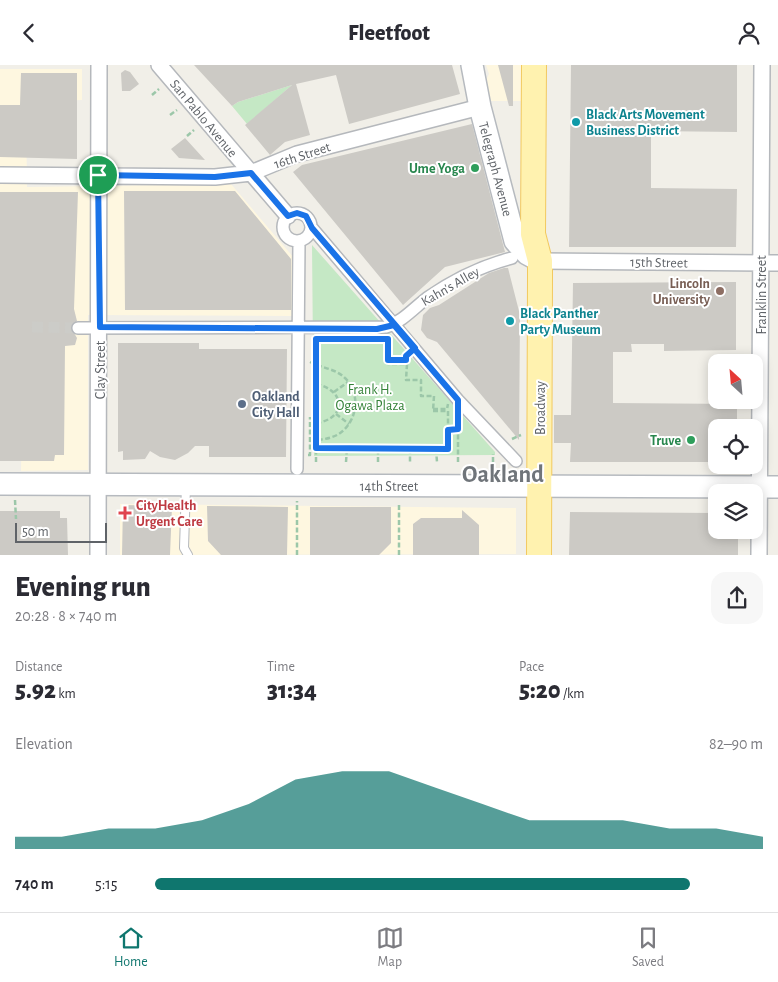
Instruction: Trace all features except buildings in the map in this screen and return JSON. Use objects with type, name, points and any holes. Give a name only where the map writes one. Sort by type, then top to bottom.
[{"type":"main road","name":"Telegraph Avenue","points":[[472,65],[480,107],[515,241],[528,254],[540,261]]},
{"type":"main road","name":"Broadway","points":[[534,65],[533,234],[540,261],[539,555]]},
{"type":"main road","name":"Broadway","points":[[540,261],[548,235],[549,65]]},
{"type":"main road","name":"14th Street","points":[[0,484],[769,488]]},
{"type":"street","name":"Clay Street","points":[[98,555],[100,327],[99,65]]},
{"type":"street","name":"San Pablo Avenue","points":[[159,65],[288,216]]},
{"type":"street","name":"Franklin Street","points":[[759,555],[769,488],[761,263],[762,65]]},
{"type":"street","name":"16th Street","points":[[0,175],[215,177],[251,173],[297,154],[480,107]]},
{"type":"street","points":[[312,228],[309,236],[299,242],[291,240],[283,231],[284,223],[288,216],[297,213],[306,216],[312,228],[508,456]]},
{"type":"street","points":[[297,469],[299,242]]},
{"type":"street","name":"Kahn's Alley","points":[[394,325],[423,301],[454,281],[486,266],[512,258]]},
{"type":"street","name":"15th Street","points":[[540,261],[778,263]]},
{"type":"street","points":[[78,327],[377,329],[394,325]]},
{"type":"lane","points":[[186,485],[185,552],[195,555]]},
{"type":"path","points":[[152,95],[159,89]]},
{"type":"path","points":[[170,115],[177,110]]},
{"type":"path","points":[[187,136],[194,130]]},
{"type":"path","points":[[316,462],[316,338],[324,339]]},
{"type":"path","points":[[382,339],[388,339],[388,364],[409,364],[406,380],[425,381]]},
{"type":"path","points":[[388,360],[406,360],[406,356],[415,348]]},
{"type":"path","points":[[310,362],[333,370],[348,381],[353,390],[355,404],[349,424],[333,437],[310,441]]},
{"type":"path","points":[[421,380],[420,396],[440,396]]},
{"type":"path","points":[[334,392],[348,381]]},
{"type":"path","points":[[316,384],[328,386],[334,392],[339,402],[336,414],[326,422],[316,423]]},
{"type":"path","points":[[316,448],[448,449],[448,411],[434,411],[434,396]]},
{"type":"path","points":[[458,400],[458,462]]},
{"type":"path","points":[[336,414],[349,424]]},
{"type":"path","points":[[448,430],[458,429]]},
{"type":"path","points":[[346,462],[347,448]]},
{"type":"path","points":[[378,448],[378,462]]},
{"type":"path","points":[[410,449],[410,462]]},
{"type":"path","points":[[436,449],[437,462]]},
{"type":"path","points":[[297,504],[297,555]]},
{"type":"path","points":[[399,505],[399,555]]},
{"type":"shaded area","points":[[486,65],[523,65],[527,101],[488,101],[485,82],[489,74]]},
{"type":"shaded area","points":[[0,69],[82,69],[82,100],[26,102],[27,187],[231,184],[294,258],[295,316],[88,315],[88,470],[21,471],[22,408],[0,407]]},
{"type":"shaded area","points":[[120,504],[516,508],[516,554],[120,555]]},
{"type":"green space","points":[[292,85],[247,124],[232,106],[238,102]]},
{"type":"green space","name":"Frank H. Ogawa Plaza","points":[[312,245],[495,452],[495,455],[314,456]]},
{"type":"tunnel","points":[[32,327],[78,328]]},
{"type":"place","name":"Black Arts Movement Business District","points":[[576,122]]},
{"type":"place","name":"Ume Yoga","points":[[475,168]]},
{"type":"place","name":"Lincoln University","points":[[720,291]]},
{"type":"place","name":"Black Panther Party Museum","points":[[510,321]]},
{"type":"place","name":"Oakland City Hall","points":[[242,404]]},
{"type":"place","name":"Truve","points":[[691,440]]},
{"type":"place","name":"CityHealth Urgent Care","points":[[125,513]]},
{"type":"district","name":"Oakland","points":[[503,474]]},
{"type":"route","points":[[98,175],[100,327],[377,329],[394,325],[415,348],[458,400],[458,429],[448,430],[448,449],[316,448],[316,339],[388,339],[388,360],[406,360],[406,356],[415,348],[312,228],[306,216],[297,213],[288,216],[251,173],[215,177],[98,175]]}]
